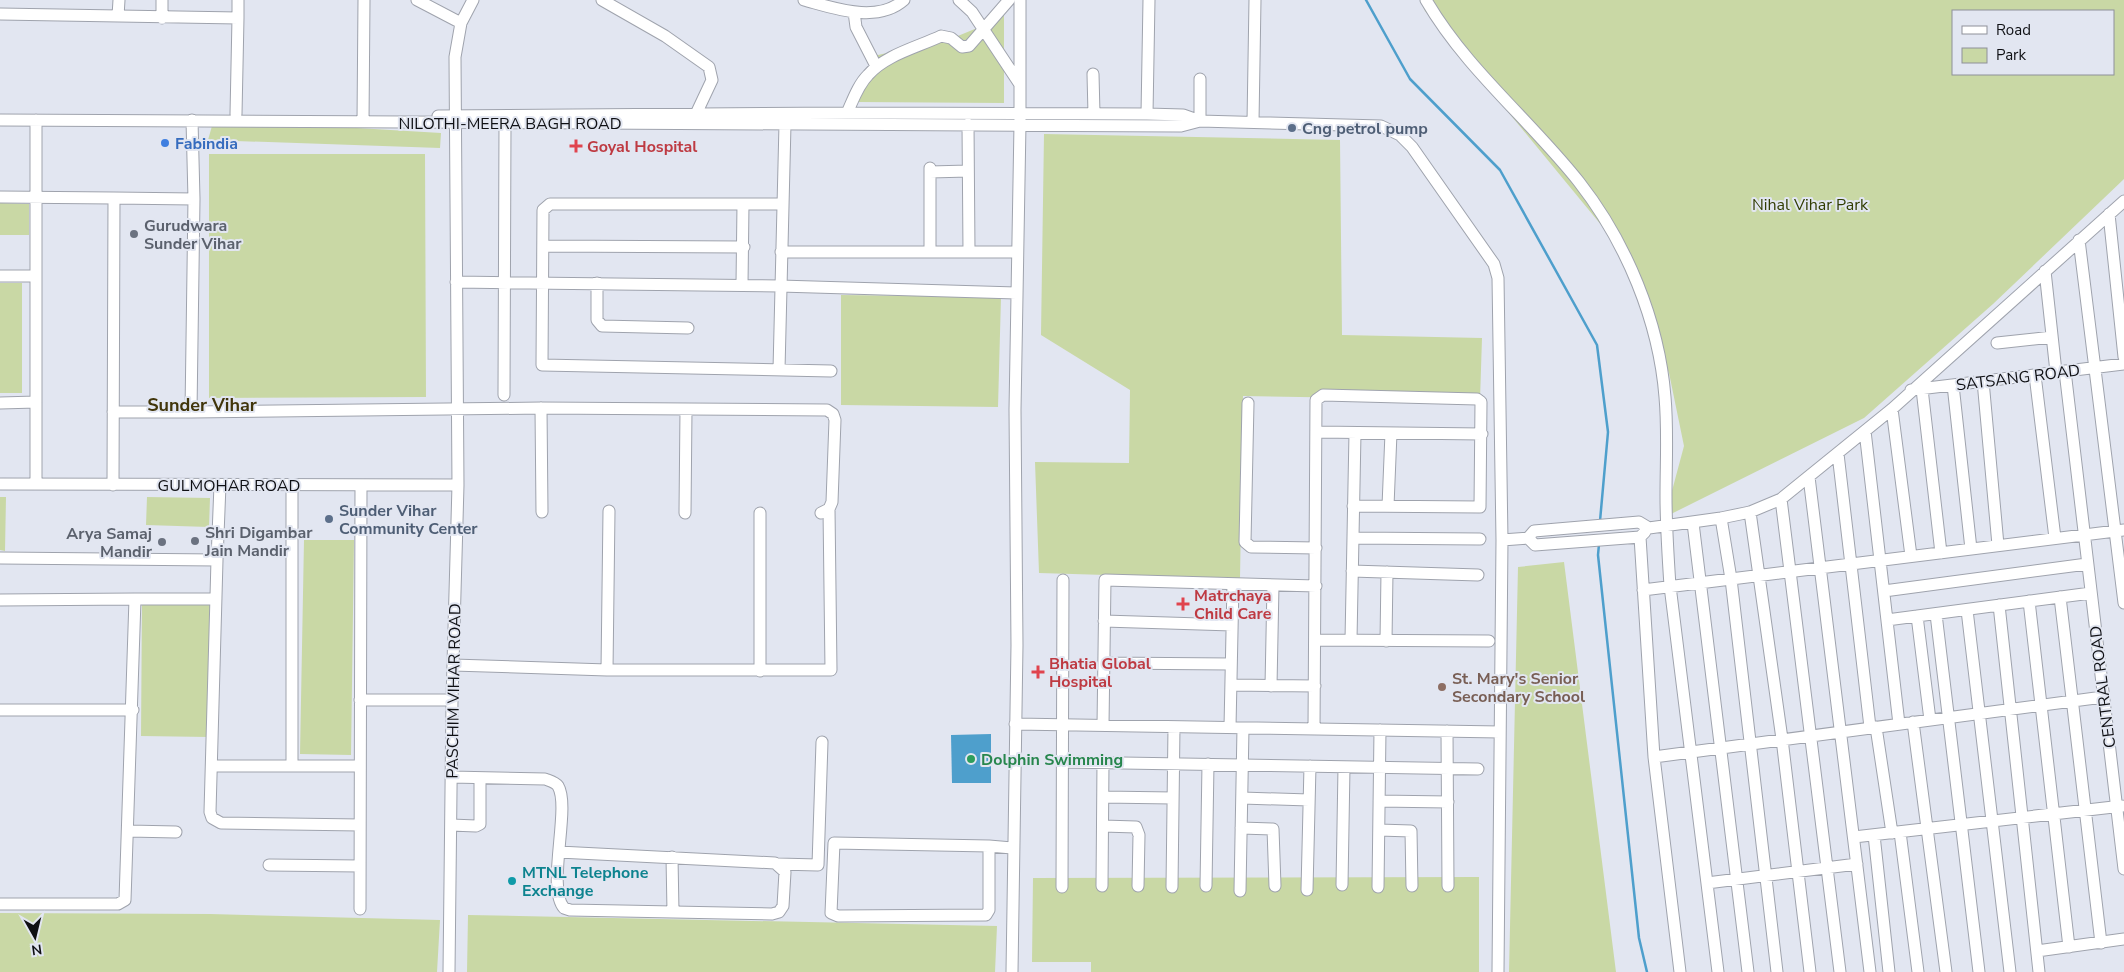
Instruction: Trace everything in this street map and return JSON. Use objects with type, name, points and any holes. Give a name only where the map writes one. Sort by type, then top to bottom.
[{"type":"street","points":[[118,0],[118,16]]},
{"type":"street","points":[[162,0],[162,18]]},
{"type":"street","points":[[236,114],[238,0]]},
{"type":"street","points":[[363,119],[364,0]]},
{"type":"street","points":[[416,0],[461,23]]},
{"type":"street","name":"PASCHIM VIHAR ROAD","points":[[449,972],[452,700],[458,485],[455,57],[461,23],[473,0]]},
{"type":"street","points":[[602,0],[665,36],[708,67],[712,80],[696,119]]},
{"type":"street","points":[[804,0],[854,12],[886,10],[904,0]]},
{"type":"street","points":[[960,0],[972,12],[1019,83]]},
{"type":"street","points":[[847,113],[857,91],[867,75],[876,66],[941,36],[951,38],[966,48],[1009,0]]},
{"type":"street","points":[[1012,972],[1015,724],[1016,293],[1020,119],[1020,0]]},
{"type":"street","points":[[1147,114],[1149,0]]},
{"type":"street","points":[[1253,122],[1255,0]]},
{"type":"street","points":[[1426,0],[1442,27],[1461,51],[1530,124],[1580,183],[1608,224],[1625,256],[1649,319],[1658,351],[1665,397],[1670,586],[1718,972]]},
{"type":"street","points":[[854,12],[856,27],[876,66]]},
{"type":"street","points":[[0,14],[238,18]]},
{"type":"street","points":[[1093,74],[1094,114]]},
{"type":"street","points":[[1200,79],[1200,121]]},
{"type":"street","name":"NILOTHI-MEERA BAGH ROAD","points":[[455,120],[505,124],[847,113],[1020,119]]},
{"type":"street","name":"NILOTHI-MEERA BAGH ROAD","points":[[0,114],[236,114],[363,119]]},
{"type":"street","points":[[1020,119],[1094,114],[1183,114],[1200,121]]},
{"type":"street","name":"NILOTHI-MEERA BAGH ROAD","points":[[0,120],[696,119],[785,124],[968,124],[1020,119]]},
{"type":"street","points":[[1020,119],[1181,126],[1200,121],[1381,126],[1391,128],[1412,147],[1494,264],[1500,295],[1502,540],[1498,972]]},
{"type":"street","points":[[36,120],[36,484]]},
{"type":"street","points":[[191,412],[194,199],[192,120]]},
{"type":"street","points":[[504,395],[505,124]]},
{"type":"street","points":[[779,370],[785,124]]},
{"type":"street","points":[[968,124],[969,252]]},
{"type":"street","points":[[930,252],[930,170],[968,171]]},
{"type":"street","points":[[0,197],[194,199]]},
{"type":"street","points":[[113,485],[114,198]]},
{"type":"street","points":[[1528,538],[1535,545],[1636,538],[1649,528],[1693,523],[1750,512],[1781,499],[1917,390],[2045,271],[2124,201]]},
{"type":"street","points":[[782,204],[550,204],[543,210],[542,365],[831,372]]},
{"type":"street","points":[[742,285],[744,247],[743,204]]},
{"type":"street","points":[[2109,214],[2124,357]]},
{"type":"street","points":[[2080,240],[2094,368],[2119,530],[2124,603]]},
{"type":"street","points":[[543,246],[744,247]]},
{"type":"street","points":[[781,252],[1017,252]]},
{"type":"street","name":"CENTRAL ROAD","points":[[2045,271],[2052,337],[2061,372],[2088,564],[2103,697],[2120,806],[2124,868]]},
{"type":"street","points":[[0,276],[35,276]]},
{"type":"street","points":[[456,282],[742,285],[1016,293]]},
{"type":"street","points":[[597,283],[596,320],[602,326],[688,328]]},
{"type":"street","points":[[1997,343],[2052,337]]},
{"type":"street","name":"SATSANG ROAD","points":[[1917,390],[2124,364]]},
{"type":"street","points":[[2035,375],[2055,538]]},
{"type":"street","points":[[1983,381],[1998,545]]},
{"type":"street","points":[[1952,385],[1971,549]]},
{"type":"street","points":[[1917,390],[1941,553]]},
{"type":"street","points":[[1314,729],[1316,400],[1323,396],[1477,399],[1482,406],[1480,507],[1353,506]]},
{"type":"street","points":[[0,403],[36,402]]},
{"type":"street","points":[[1248,403],[1245,542],[1251,547],[1316,548]]},
{"type":"street","points":[[113,412],[541,408],[827,410],[833,414],[835,430],[832,502],[825,511],[832,670],[607,670],[453,665]]},
{"type":"street","points":[[541,408],[542,512]]},
{"type":"street","points":[[1892,409],[1912,556]]},
{"type":"street","points":[[685,513],[686,410]]},
{"type":"street","points":[[1317,432],[1482,434]]},
{"type":"street","points":[[1865,432],[1899,724]]},
{"type":"street","points":[[1351,640],[1354,433]]},
{"type":"street","points":[[1388,506],[1390,433]]},
{"type":"street","points":[[1838,454],[1873,727],[1896,832],[1918,972]]},
{"type":"street","points":[[1809,477],[1870,972]]},
{"type":"street","name":"GULMOHAR ROAD","points":[[0,484],[458,485]]},
{"type":"street","points":[[220,485],[210,812],[216,821],[360,826]]},
{"type":"street","points":[[292,485],[292,764]]},
{"type":"street","points":[[360,909],[361,485]]},
{"type":"street","points":[[1781,499],[1812,734],[1840,972]]},
{"type":"street","points":[[607,670],[609,510]]},
{"type":"street","points":[[1750,512],[1782,739],[1810,972]]},
{"type":"street","points":[[760,513],[760,671]]},
{"type":"street","points":[[1721,518],[1731,579],[1752,743],[1777,972]]},
{"type":"street","points":[[1502,540],[1528,538],[1534,531],[1639,522],[1649,528]]},
{"type":"street","points":[[1693,523],[1748,972]]},
{"type":"street","points":[[1643,590],[2119,530]]},
{"type":"street","points":[[1353,538],[1480,539]]},
{"type":"street","points":[[1636,538],[1643,590],[1654,757],[1680,972]]},
{"type":"street","points":[[0,558],[217,560]]},
{"type":"street","points":[[1884,591],[2088,564]]},
{"type":"street","points":[[1352,571],[1478,575]]},
{"type":"street","points":[[1386,640],[1387,572]]},
{"type":"street","points":[[1062,887],[1063,580]]},
{"type":"street","points":[[1103,726],[1105,580],[1316,586]]},
{"type":"street","points":[[1230,727],[1233,584]]},
{"type":"street","points":[[1270,686],[1273,585]]},
{"type":"street","points":[[1887,620],[2091,593]]},
{"type":"street","points":[[2060,597],[2101,942]]},
{"type":"street","points":[[0,904],[118,904],[125,900],[129,831],[135,599]]},
{"type":"street","points":[[0,600],[216,599]]},
{"type":"street","points":[[2029,601],[2069,947]]},
{"type":"street","points":[[1999,605],[2009,710],[2040,972]]},
{"type":"street","points":[[1967,610],[2010,972]]},
{"type":"street","points":[[1936,614],[1979,972]]},
{"type":"street","points":[[1918,616],[1930,720]]},
{"type":"street","points":[[1104,621],[1232,626]]},
{"type":"street","points":[[1314,640],[1489,641]]},
{"type":"street","points":[[1104,663],[1231,664]]},
{"type":"street","points":[[1230,685],[1315,686]]},
{"type":"street","points":[[1654,757],[1812,734],[2103,697]]},
{"type":"street","points":[[360,700],[452,700]]},
{"type":"street","points":[[0,710],[133,710]]},
{"type":"street","points":[[1913,722],[1946,972]]},
{"type":"street","points":[[1015,724],[1500,732]]},
{"type":"street","points":[[1172,887],[1174,727]]},
{"type":"street","points":[[1240,891],[1243,728]]},
{"type":"street","points":[[1378,887],[1380,730]]},
{"type":"street","points":[[1447,731],[1448,886]]},
{"type":"street","points":[[559,852],[818,865],[822,742]]},
{"type":"street","points":[[1063,762],[1478,769]]},
{"type":"street","points":[[1102,886],[1103,762]]},
{"type":"street","points":[[212,766],[292,764],[360,766]]},
{"type":"street","points":[[1206,886],[1208,764]]},
{"type":"street","points":[[1307,890],[1310,766]]},
{"type":"street","points":[[1342,885],[1344,767]]},
{"type":"street","points":[[451,777],[553,782],[559,787],[561,796],[558,896],[564,908],[570,910],[776,913],[783,906],[785,877],[784,869],[778,864]]},
{"type":"street","points":[[451,825],[476,826],[480,824],[480,778]]},
{"type":"street","points":[[1103,797],[1173,798]]},
{"type":"street","points":[[1242,798],[1310,800]]},
{"type":"street","points":[[1380,801],[1448,802]]},
{"type":"street","points":[[1854,837],[2120,806]]},
{"type":"street","points":[[1102,826],[1136,827],[1138,835],[1138,886]]},
{"type":"street","points":[[1241,828],[1273,829],[1274,886]]},
{"type":"street","points":[[1379,830],[1411,831],[1412,886]]},
{"type":"street","points":[[129,831],[176,832]]},
{"type":"street","points":[[1874,835],[1889,972]]},
{"type":"street","points":[[989,846],[989,910],[986,915],[847,916],[834,915],[832,913],[834,843],[989,846],[1012,848]]},
{"type":"street","points":[[672,857],[673,912]]},
{"type":"street","points":[[1708,883],[1857,864]]},
{"type":"street","points":[[270,865],[360,866]]},
{"type":"street","points":[[2037,951],[2124,939]]},
{"type":"green space","name":"Nihal Vihar Park","points":[[1420,0],[2124,0],[2124,179],[1993,304],[1864,418],[1665,517],[1684,446],[1669,373],[1616,243],[1425,11]]},
{"type":"green space","points":[[1004,1],[1004,103],[857,102],[878,55],[953,38],[982,26]]},
{"type":"green space","points":[[212,126],[357,128],[441,133],[440,148],[208,140]]},
{"type":"green space","points":[[1044,134],[1340,140],[1342,335],[1482,338],[1480,400],[1243,396],[1240,579],[1039,573],[1035,462],[1129,463],[1130,390],[1041,335]]},
{"type":"green space","points":[[209,154],[425,154],[426,397],[209,398]]},
{"type":"green space","points":[[0,203],[29,204],[29,235],[0,235]]},
{"type":"green space","points":[[0,283],[22,283],[22,393],[0,393]]},
{"type":"green space","points":[[841,295],[1001,297],[998,407],[841,405]]},
{"type":"green space","points":[[0,497],[6,497],[5,551],[0,550]]},
{"type":"green space","points":[[147,497],[210,498],[209,527],[146,525]]},
{"type":"green space","points":[[304,540],[354,540],[351,755],[300,754]]},
{"type":"green space","points":[[1564,562],[1616,972],[1509,972],[1518,567]]},
{"type":"green space","points":[[142,600],[210,600],[209,737],[141,736]]},
{"type":"green space","points":[[1479,877],[1479,972],[1091,972],[1091,962],[1032,962],[1033,878]]},
{"type":"green space","points":[[0,913],[210,914],[440,920],[437,972],[0,972]]},
{"type":"green space","points":[[468,915],[997,926],[995,972],[467,972]]},
{"type":"water","name":"Dolphin Swimming","points":[[991,734],[991,783],[952,783],[951,735]]},
{"type":"waterway","points":[[1366,0],[1410,79],[1500,170],[1597,345],[1608,432],[1600,521]]},
{"type":"waterway","points":[[1599,544],[1598,555],[1639,938],[1647,972]]},
{"type":"place","name":"Cng petrol pump","points":[[1292,128]]},
{"type":"place","name":"Fabindia","points":[[165,143]]},
{"type":"place","name":"Goyal Hospital","points":[[576,146]]},
{"type":"place","name":"Gurudwara Sunder Vihar","points":[[134,234]]},
{"type":"place","name":"Sunder Vihar Community Center","points":[[329,519]]},
{"type":"place","name":"Shri Digambar Jain Mandir","points":[[195,541]]},
{"type":"place","name":"Arya Samaj Mandir","points":[[162,542]]},
{"type":"place","name":"Matrchaya Child Care","points":[[1183,604]]},
{"type":"place","name":"Bhatia Global Hospital","points":[[1038,672]]},
{"type":"place","name":"St. Mary's Senior Secondary School","points":[[1442,687]]},
{"type":"place","name":"Dolphin Swimming","points":[[971,759]]},
{"type":"place","name":"MTNL Telephone Exchange","points":[[512,881]]},
{"type":"district","name":"Sunder Vihar","points":[[202,405]]}]
